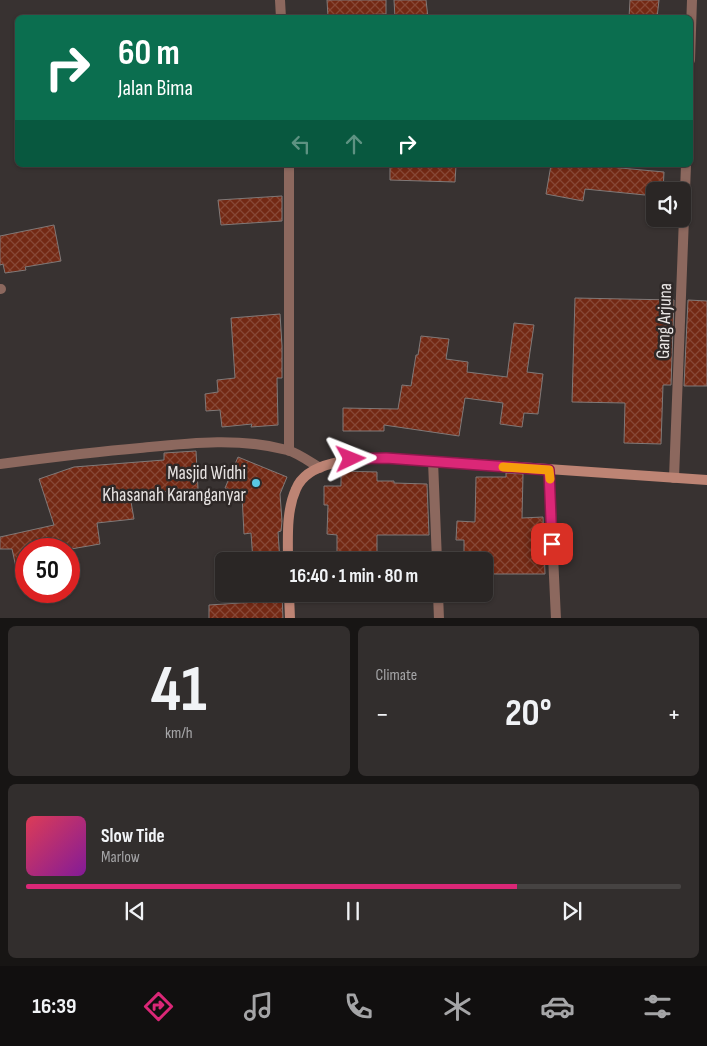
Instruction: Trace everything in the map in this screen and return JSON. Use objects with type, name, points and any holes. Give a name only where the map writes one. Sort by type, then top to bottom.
[{"type":"main road","points":[[288,552],[288,520],[296,488],[306,475],[320,468],[351,459],[386,458],[707,480]]},
{"type":"main road","points":[[289,602],[290,618]]},
{"type":"street","points":[[280,0],[281,15]]},
{"type":"street","points":[[692,0],[692,15]]},
{"type":"street","points":[[289,167],[289,451]]},
{"type":"street","name":"Gang Arjuna","points":[[674,478],[686,167]]},
{"type":"street","points":[[0,464],[68,455],[213,442],[243,442],[289,451],[320,468]]},
{"type":"street","points":[[433,461],[437,552]]},
{"type":"street","points":[[549,470],[556,618]]},
{"type":"street","points":[[438,602],[439,618]]},
{"type":"building","points":[[327,0],[386,0],[386,14],[328,15]]},
{"type":"building","points":[[394,0],[426,0],[428,15],[395,15]]},
{"type":"building","points":[[630,0],[659,0],[657,15],[629,15]]},
{"type":"building","points":[[390,167],[456,167],[455,182],[390,180]]},
{"type":"building","points":[[551,167],[610,167],[664,172],[663,182],[646,182],[646,195],[585,189],[583,201],[546,194]]},
{"type":"building","points":[[282,196],[282,221],[221,225],[218,200]]},
{"type":"building","points":[[54,225],[61,261],[25,267],[26,270],[5,273],[3,264],[0,265],[0,236]]},
{"type":"building","points":[[575,298],[674,300],[671,385],[663,385],[661,444],[624,443],[625,403],[572,402]]},
{"type":"building","points":[[688,300],[707,301],[707,386],[684,386]]},
{"type":"building","points":[[280,314],[282,378],[277,378],[278,425],[251,427],[252,424],[222,427],[220,410],[206,411],[205,394],[218,392],[217,380],[235,378],[231,318]]},
{"type":"building","points":[[514,323],[534,325],[527,372],[543,374],[538,414],[524,413],[522,427],[500,424],[503,403],[465,398],[459,436],[384,425],[384,431],[343,431],[343,408],[398,409],[402,385],[411,386],[421,336],[449,339],[446,359],[468,362],[467,372],[507,377]]},
{"type":"building","points":[[196,451],[198,489],[130,496],[134,519],[97,523],[100,544],[80,547],[80,538],[15,538],[15,563],[12,549],[0,549],[0,537],[54,525],[39,479],[74,467],[164,460],[164,453]]},
{"type":"building","points":[[238,457],[287,477],[280,494],[282,521],[281,531],[278,532],[279,552],[252,552],[251,533],[244,534],[242,495],[225,488]]},
{"type":"building","points":[[341,471],[377,472],[377,481],[427,484],[429,535],[377,535],[377,552],[337,552],[337,535],[327,534],[328,505],[324,505],[324,486],[341,486]]},
{"type":"building","points":[[506,473],[523,474],[522,518],[543,517],[545,574],[493,574],[493,552],[464,552],[464,540],[456,540],[457,521],[475,522],[476,477],[506,477]]},
{"type":"building","points":[[282,602],[283,618],[209,618],[209,605]]},
{"type":"slow traffic","points":[[503,467],[549,470],[550,479]]},
{"type":"place","name":"Masjid Widhi Khasanah Karanganyar","points":[[256,483]]},
{"type":"route","points":[[351,459],[386,458],[549,470],[552,544]]}]
